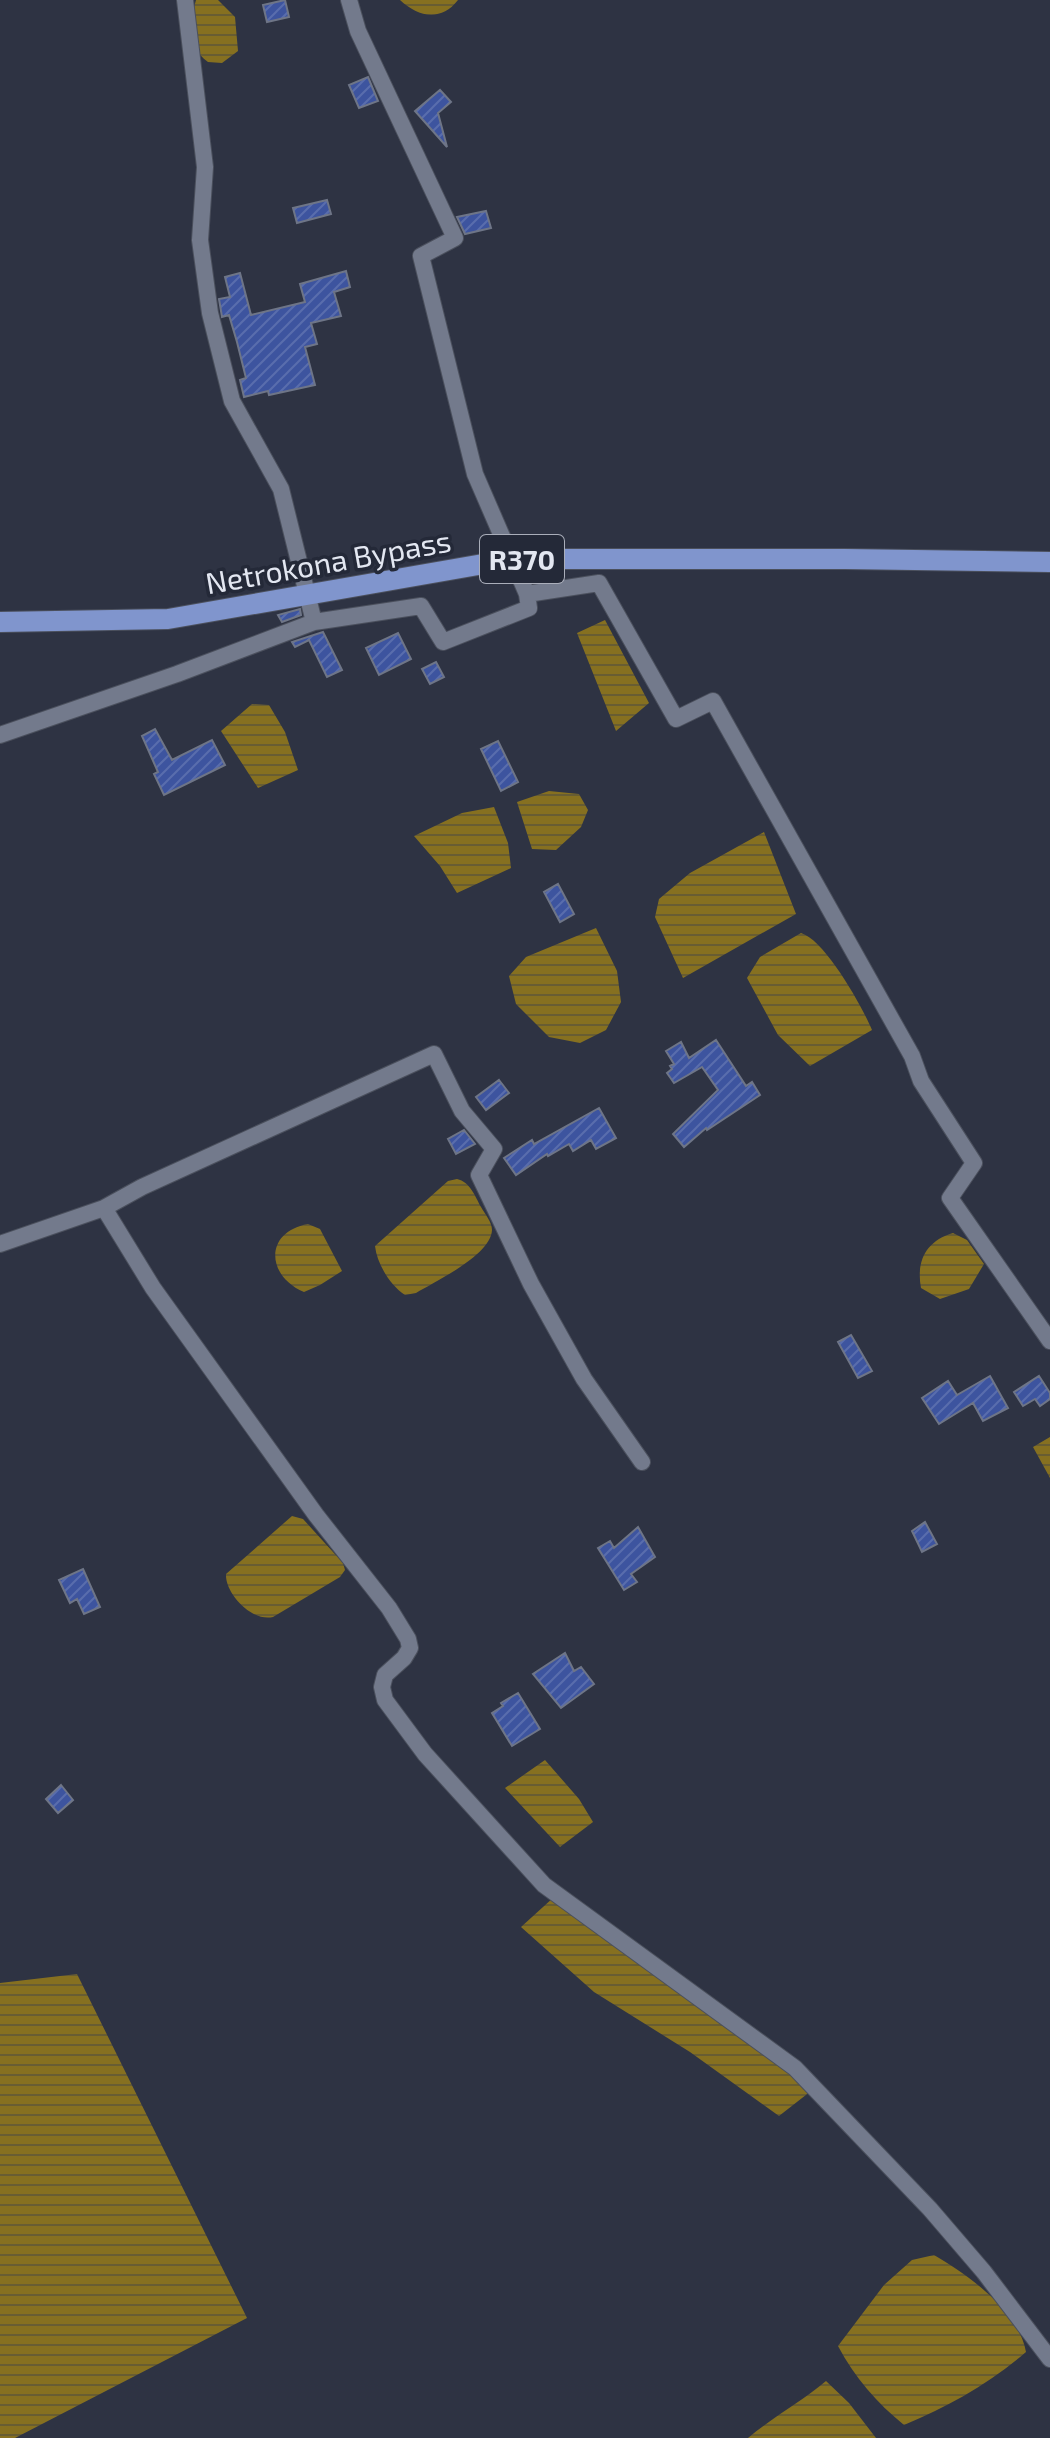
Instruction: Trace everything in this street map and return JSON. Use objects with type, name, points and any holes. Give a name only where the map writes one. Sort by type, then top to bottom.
[{"type":"main road","name":"Netrokona Bypass","points":[[0,622],[168,619],[512,559],[1050,562]]},
{"type":"street","points":[[185,0],[205,167],[200,240],[210,313],[232,401],[281,489],[314,622]]},
{"type":"street","points":[[0,735],[177,674],[314,622],[421,606],[443,642],[529,608],[527,594],[475,474],[421,256],[455,238],[358,31],[349,0]]},
{"type":"street","points":[[527,594],[599,583],[676,719],[713,701],[912,1056],[921,1081],[974,1163],[950,1198],[1050,1341]]},
{"type":"street","points":[[0,1244],[104,1208],[169,1174],[434,1054],[462,1111],[494,1149],[479,1175],[531,1284],[584,1379],[642,1462]]},
{"type":"street","points":[[104,1208],[153,1288],[316,1515],[389,1608],[408,1639],[410,1648],[385,1675],[382,1687],[385,1700],[425,1754],[544,1885],[795,2068],[930,2209],[984,2272],[1050,2359]]},
{"type":"shaded area","points":[[196,0],[218,0],[235,17],[238,51],[222,63],[208,62],[197,50],[192,25]]},
{"type":"shaded area","points":[[400,0],[458,0],[444,12],[429,15],[414,10]]},
{"type":"shaded area","points":[[605,620],[649,703],[616,731],[577,633]]},
{"type":"shaded area","points":[[252,704],[269,705],[285,732],[298,770],[258,788],[221,731]]},
{"type":"shaded area","points":[[549,791],[579,794],[588,810],[581,827],[556,850],[532,849],[517,802]]},
{"type":"shaded area","points":[[494,807],[508,843],[511,868],[457,893],[440,866],[414,836],[462,813]]},
{"type":"shaded area","points":[[764,832],[796,914],[683,978],[655,917],[659,899],[690,873]]},
{"type":"shaded area","points":[[596,928],[617,971],[621,1002],[606,1030],[580,1043],[549,1037],[516,1004],[509,976],[526,957]]},
{"type":"shaded area","points":[[801,933],[811,938],[831,960],[872,1030],[810,1066],[778,1035],[747,978],[760,957]]},
{"type":"shaded area","points":[[457,1179],[472,1190],[490,1221],[492,1230],[489,1239],[483,1249],[461,1266],[416,1293],[405,1295],[385,1274],[375,1246],[448,1181]]},
{"type":"shaded area","points":[[308,1224],[320,1229],[342,1271],[304,1292],[282,1276],[275,1255],[283,1236]]},
{"type":"shaded area","points":[[953,1233],[967,1240],[984,1264],[969,1289],[940,1299],[921,1288],[920,1269],[930,1247]]},
{"type":"shaded area","points":[[1050,1437],[1050,1478],[1033,1447]]},
{"type":"shaded area","points":[[292,1516],[303,1519],[343,1563],[345,1570],[340,1577],[273,1617],[257,1615],[235,1598],[226,1574]]},
{"type":"shaded area","points":[[545,1760],[579,1799],[593,1822],[560,1847],[505,1788]]},
{"type":"shaded area","points":[[554,1897],[777,2061],[811,2091],[779,2116],[690,2052],[594,1992],[521,1927]]},
{"type":"shaded area","points":[[77,1974],[247,2318],[15,2438],[0,2438],[0,1983]]},
{"type":"shaded area","points":[[934,2255],[976,2283],[1003,2308],[1021,2337],[1026,2352],[968,2393],[904,2425],[867,2389],[838,2346],[884,2285],[912,2260]]},
{"type":"shaded area","points":[[826,2381],[849,2403],[876,2438],[748,2438],[807,2396]]},
{"type":"building","points":[[285,0],[289,17],[267,22],[263,5]]},
{"type":"building","points":[[368,77],[378,101],[359,108],[349,85]]},
{"type":"building","points":[[440,90],[451,102],[438,113],[447,147],[415,111]]},
{"type":"building","points":[[327,200],[331,214],[297,223],[293,208]]},
{"type":"building","points":[[486,211],[491,228],[465,234],[457,217]]},
{"type":"building","points":[[346,271],[350,287],[334,292],[341,316],[311,323],[317,344],[305,347],[315,385],[244,397],[240,380],[246,378],[237,342],[229,315],[222,317],[219,299],[230,297],[225,277],[240,273],[251,315],[305,302],[300,284]]},
{"type":"building","points":[[300,609],[301,615],[282,622],[278,615]]},
{"type":"building","points":[[323,632],[342,670],[327,677],[309,640],[295,647],[292,642]]},
{"type":"building","points":[[398,633],[411,659],[379,675],[366,648]]},
{"type":"building","points":[[436,662],[444,677],[430,684],[422,669]]},
{"type":"building","points":[[155,729],[172,760],[212,740],[225,765],[164,795],[154,774],[158,772],[142,736]]},
{"type":"building","points":[[498,741],[518,782],[501,791],[481,749]]},
{"type":"building","points":[[558,884],[574,914],[560,922],[544,892]]},
{"type":"building","points":[[716,1040],[746,1086],[752,1082],[760,1095],[706,1128],[684,1147],[673,1134],[718,1090],[702,1067],[674,1083],[667,1073],[674,1064],[666,1051],[681,1042],[689,1058]]},
{"type":"building","points":[[499,1080],[509,1093],[486,1110],[476,1097]]},
{"type":"building","points":[[599,1108],[616,1138],[596,1149],[591,1140],[573,1151],[569,1144],[547,1154],[516,1175],[504,1158],[532,1140],[534,1144]]},
{"type":"building","points":[[464,1130],[475,1144],[456,1154],[448,1139]]},
{"type":"building","points":[[851,1335],[872,1371],[858,1378],[838,1342]]},
{"type":"building","points":[[990,1376],[1008,1408],[983,1421],[973,1403],[939,1424],[922,1398],[948,1381],[957,1395]]},
{"type":"building","points":[[1039,1376],[1050,1393],[1050,1399],[1040,1406],[1035,1399],[1023,1406],[1014,1392]]},
{"type":"building","points":[[925,1522],[937,1544],[922,1552],[912,1531]]},
{"type":"building","points":[[638,1527],[655,1557],[631,1574],[637,1582],[624,1590],[598,1548],[610,1541],[614,1548]]},
{"type":"building","points":[[83,1569],[100,1607],[84,1614],[77,1599],[70,1603],[59,1580]]},
{"type":"building","points":[[565,1653],[574,1671],[581,1667],[594,1684],[561,1708],[533,1674]]},
{"type":"building","points":[[518,1693],[540,1729],[512,1746],[492,1713],[503,1706],[501,1703]]},
{"type":"building","points":[[61,1785],[73,1800],[58,1813],[46,1799]]}]
